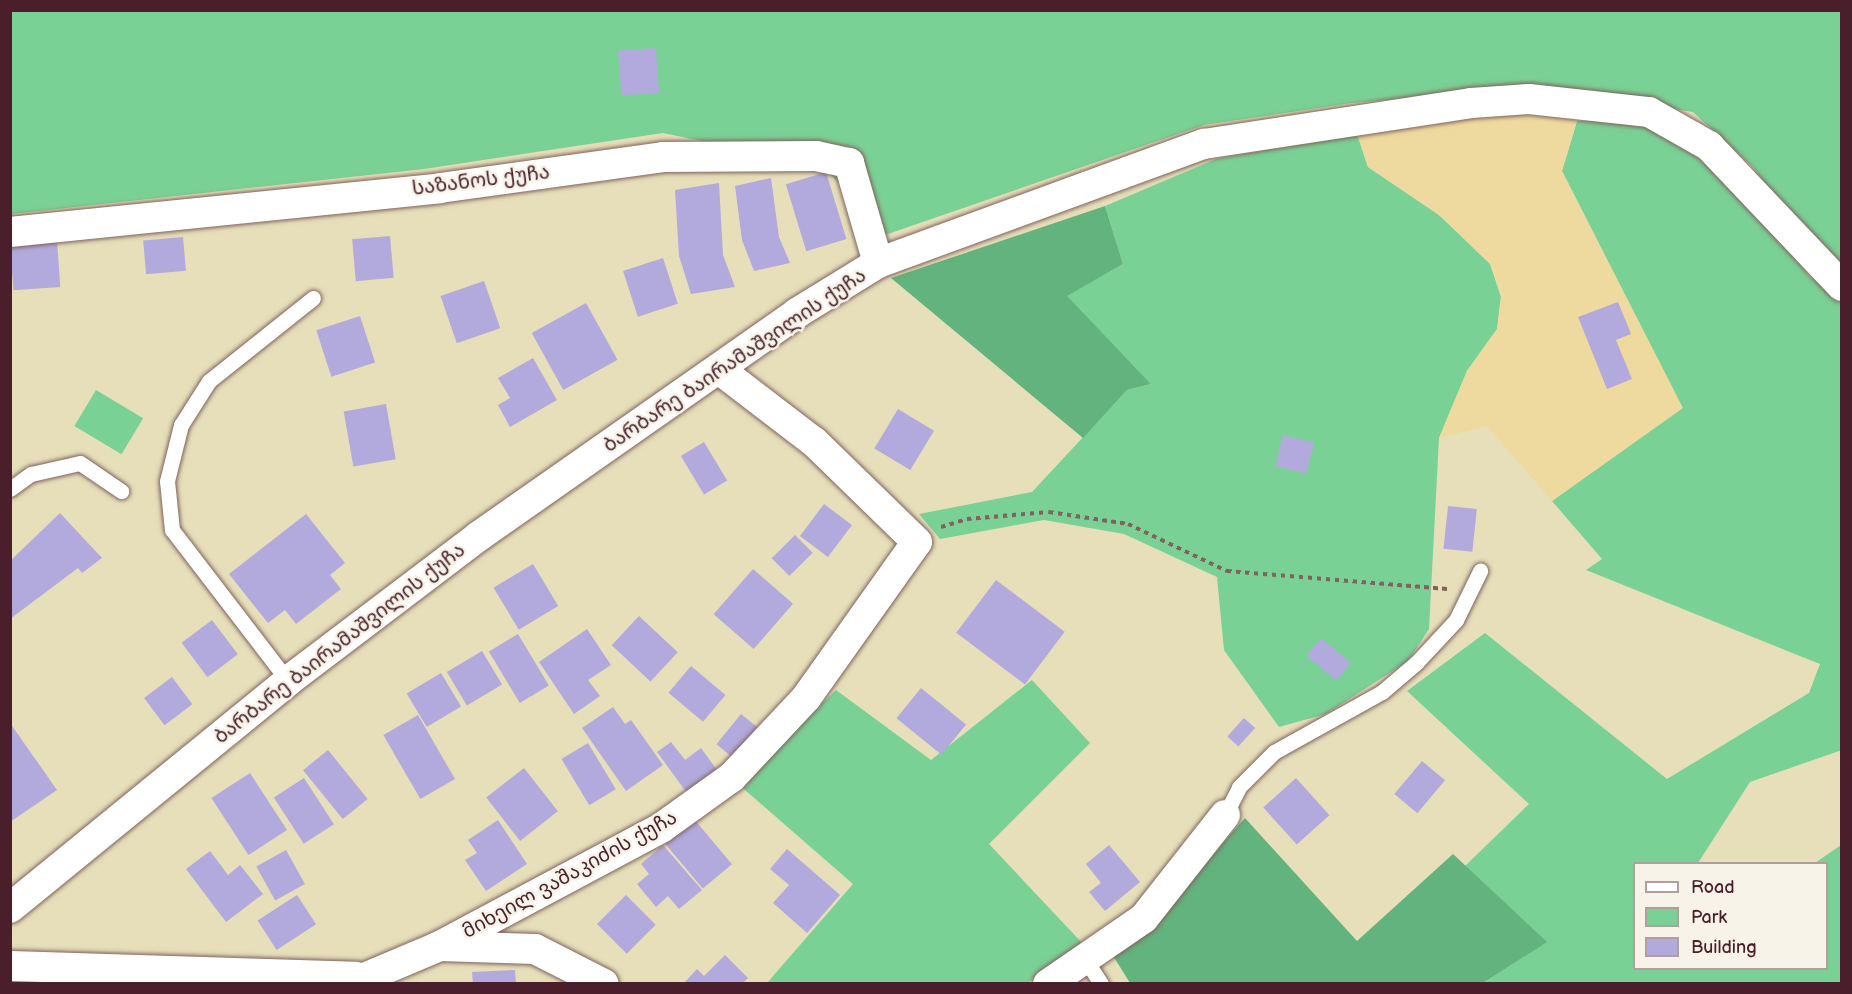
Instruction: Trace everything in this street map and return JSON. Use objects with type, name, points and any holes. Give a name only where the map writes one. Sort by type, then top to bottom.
[{"type":"street","name":"ბარბარე ბაირამაშვილის ქუჩა","points":[[10,908],[288,681],[479,536],[878,263],[1204,144],[1471,103],[1529,99],[1649,112],[1709,146],[1842,286]]},
{"type":"street","name":"საზანოს ქუჩა","points":[[10,232],[440,188],[663,157],[816,156],[849,163],[878,263]]},
{"type":"street","points":[[720,370],[814,442],[917,542]]},
{"type":"street","name":"მიხეილ ვაშაკიძის ქუჩა","points":[[353,980],[440,946],[661,828],[732,777],[806,698],[917,542]]},
{"type":"street","points":[[1048,984],[1144,918],[1225,815]]},
{"type":"street","points":[[440,946],[535,949],[604,984]]},
{"type":"street","points":[[18,972],[353,980]]},
{"type":"lane","points":[[288,681],[172,530],[167,481],[182,425],[209,381],[313,298]]},
{"type":"lane","points":[[10,489],[31,474],[81,463],[121,492]]},
{"type":"lane","points":[[1225,815],[1239,787],[1274,752],[1382,692],[1416,663],[1456,620],[1480,571]]},
{"type":"lane","points":[[1085,959],[1101,984]]},
{"type":"path","points":[[917,542],[967,519],[1049,512],[1128,524],[1227,571],[1408,582],[1444,588],[1466,599]]},
{"type":"green space","points":[[10,11],[1841,11],[1841,273],[1804,239],[1753,167],[1693,112],[1527,87],[1352,103],[1204,125],[885,235],[823,166],[663,133],[424,169],[11,214]]},
{"type":"green space","points":[[1577,121],[1627,121],[1662,128],[1744,195],[1810,277],[1841,297],[1842,750],[1750,782],[1699,862],[1633,862],[1633,970],[1828,970],[1828,862],[1816,862],[1841,845],[1841,983],[1481,983],[1546,942],[1465,866],[1529,804],[1407,691],[1485,633],[1667,779],[1809,693],[1820,664],[1586,570],[1602,559],[1552,501],[1682,408],[1562,171]]},
{"type":"green space","points":[[1357,134],[1368,167],[1439,215],[1490,264],[1501,297],[1497,329],[1467,371],[1439,438],[1429,629],[1408,661],[1326,714],[1279,727],[1224,650],[1217,577],[1124,534],[1044,520],[940,539],[919,514],[1032,492],[1127,390],[1151,384],[1066,296],[1123,264],[1105,206],[1216,159]]},
{"type":"green space","points":[[1105,206],[1123,264],[1067,296],[1151,384],[1127,390],[1083,438],[891,278]]},
{"type":"green space","points":[[96,390],[143,418],[122,454],[74,426]]},
{"type":"green space","points":[[1032,680],[1090,743],[989,844],[1084,945],[1027,983],[767,983],[853,884],[738,784],[836,690],[931,760]]},
{"type":"green space","points":[[1245,818],[1357,941],[1453,854],[1547,942],[1481,984],[1130,983],[1112,954],[1153,922]]},
{"type":"sand","points":[[1485,111],[1577,121],[1562,171],[1683,408],[1552,501],[1487,426],[1439,438],[1467,371],[1497,329],[1501,296],[1490,263],[1439,215],[1368,167],[1357,134]]},
{"type":"building","points":[[656,48],[659,93],[621,96],[618,51]]},
{"type":"building","points":[[826,172],[846,239],[806,251],[786,184]]},
{"type":"building","points":[[771,178],[779,237],[790,263],[754,271],[742,240],[735,186]]},
{"type":"building","points":[[719,183],[723,255],[735,287],[691,294],[679,256],[675,190]]},
{"type":"building","points":[[390,236],[394,278],[356,281],[352,239]]},
{"type":"building","points":[[183,237],[186,271],[146,274],[143,240]]},
{"type":"building","points":[[57,240],[60,287],[13,290],[10,243]]},
{"type":"building","points":[[663,258],[678,304],[638,317],[623,271]]},
{"type":"building","points":[[484,281],[500,328],[457,343],[441,296]]},
{"type":"building","points":[[1618,302],[1631,334],[1616,340],[1632,379],[1607,389],[1578,317]]},
{"type":"building","points":[[586,303],[618,360],[563,390],[532,333]]},
{"type":"building","points":[[360,316],[375,363],[331,377],[316,330]]},
{"type":"building","points":[[533,358],[557,400],[510,427],[498,405],[510,398],[498,378]]},
{"type":"building","points":[[386,404],[396,459],[353,467],[344,411]]},
{"type":"building","points":[[898,409],[934,431],[910,470],[874,448]]},
{"type":"building","points":[[1283,435],[1314,443],[1306,474],[1275,466]]},
{"type":"building","points":[[704,442],[727,481],[704,494],[681,456]]},
{"type":"building","points":[[824,504],[852,525],[828,557],[800,536]]},
{"type":"building","points":[[1448,506],[1477,509],[1472,552],[1444,549]]},
{"type":"building","points":[[60,513],[102,558],[82,573],[78,568],[10,619],[10,561]]},
{"type":"building","points":[[306,514],[345,563],[330,575],[341,589],[296,624],[285,610],[268,623],[229,574]]},
{"type":"building","points":[[795,535],[813,553],[789,576],[772,558]]},
{"type":"building","points":[[533,564],[558,606],[519,630],[494,588]]},
{"type":"building","points":[[753,569],[793,604],[754,649],[714,614]]},
{"type":"building","points":[[996,580],[1065,632],[1025,684],[956,633]]},
{"type":"building","points":[[639,616],[678,652],[650,681],[612,645]]},
{"type":"building","points":[[212,620],[238,654],[208,677],[182,643]]},
{"type":"building","points":[[587,629],[611,665],[588,680],[600,696],[574,714],[539,662]]},
{"type":"building","points":[[518,634],[549,685],[520,703],[489,652]]},
{"type":"building","points":[[1321,638],[1351,663],[1336,681],[1306,656]]},
{"type":"building","points":[[482,651],[502,684],[467,706],[447,672]]},
{"type":"building","points":[[691,666],[725,695],[703,722],[669,693]]},
{"type":"building","points":[[441,673],[461,706],[427,727],[407,694]]},
{"type":"building","points":[[172,677],[192,704],[165,725],[144,698]]},
{"type":"building","points":[[921,688],[966,725],[942,755],[896,718]]},
{"type":"building","points":[[613,707],[625,724],[631,720],[663,765],[626,791],[582,728]]},
{"type":"building","points":[[741,714],[757,727],[733,758],[716,744]]},
{"type":"building","points":[[418,715],[455,779],[420,799],[383,735]]},
{"type":"building","points":[[1244,718],[1255,728],[1238,747],[1227,737]]},
{"type":"building","points":[[10,723],[57,790],[10,822]]},
{"type":"building","points":[[671,742],[685,760],[701,748],[717,770],[687,793],[657,752]]},
{"type":"building","points":[[588,743],[616,789],[589,805],[561,759]]},
{"type":"building","points":[[328,750],[368,799],[343,819],[303,770]]},
{"type":"building","points":[[1422,761],[1445,780],[1417,813],[1394,794]]},
{"type":"building","points":[[524,768],[558,811],[520,841],[486,798]]},
{"type":"building","points":[[250,773],[287,830],[248,855],[211,798]]},
{"type":"building","points":[[304,778],[334,824],[304,844],[274,798]]},
{"type":"building","points":[[1296,778],[1329,815],[1297,845],[1263,807]]},
{"type":"building","points":[[694,819],[732,864],[703,889],[665,843]]},
{"type":"building","points":[[498,820],[527,864],[486,891],[465,860],[477,853],[468,840]]},
{"type":"building","points":[[663,845],[702,890],[679,909],[668,896],[656,907],[637,884],[649,874],[641,864]]},
{"type":"building","points":[[1109,845],[1140,882],[1105,911],[1089,892],[1101,883],[1086,864]]},
{"type":"building","points":[[787,849],[840,895],[807,933],[773,903],[789,885],[770,869]]},
{"type":"building","points":[[286,850],[305,884],[275,901],[256,866]]},
{"type":"building","points":[[210,851],[228,875],[240,865],[263,894],[226,922],[186,869]]},
{"type":"building","points":[[297,895],[316,924],[277,950],[258,921]]},
{"type":"building","points":[[626,895],[656,925],[627,954],[597,924]]},
{"type":"building","points":[[725,955],[748,978],[742,984],[683,984],[697,969],[704,976]]},
{"type":"building","points":[[515,970],[516,984],[473,984],[472,972]]}]
